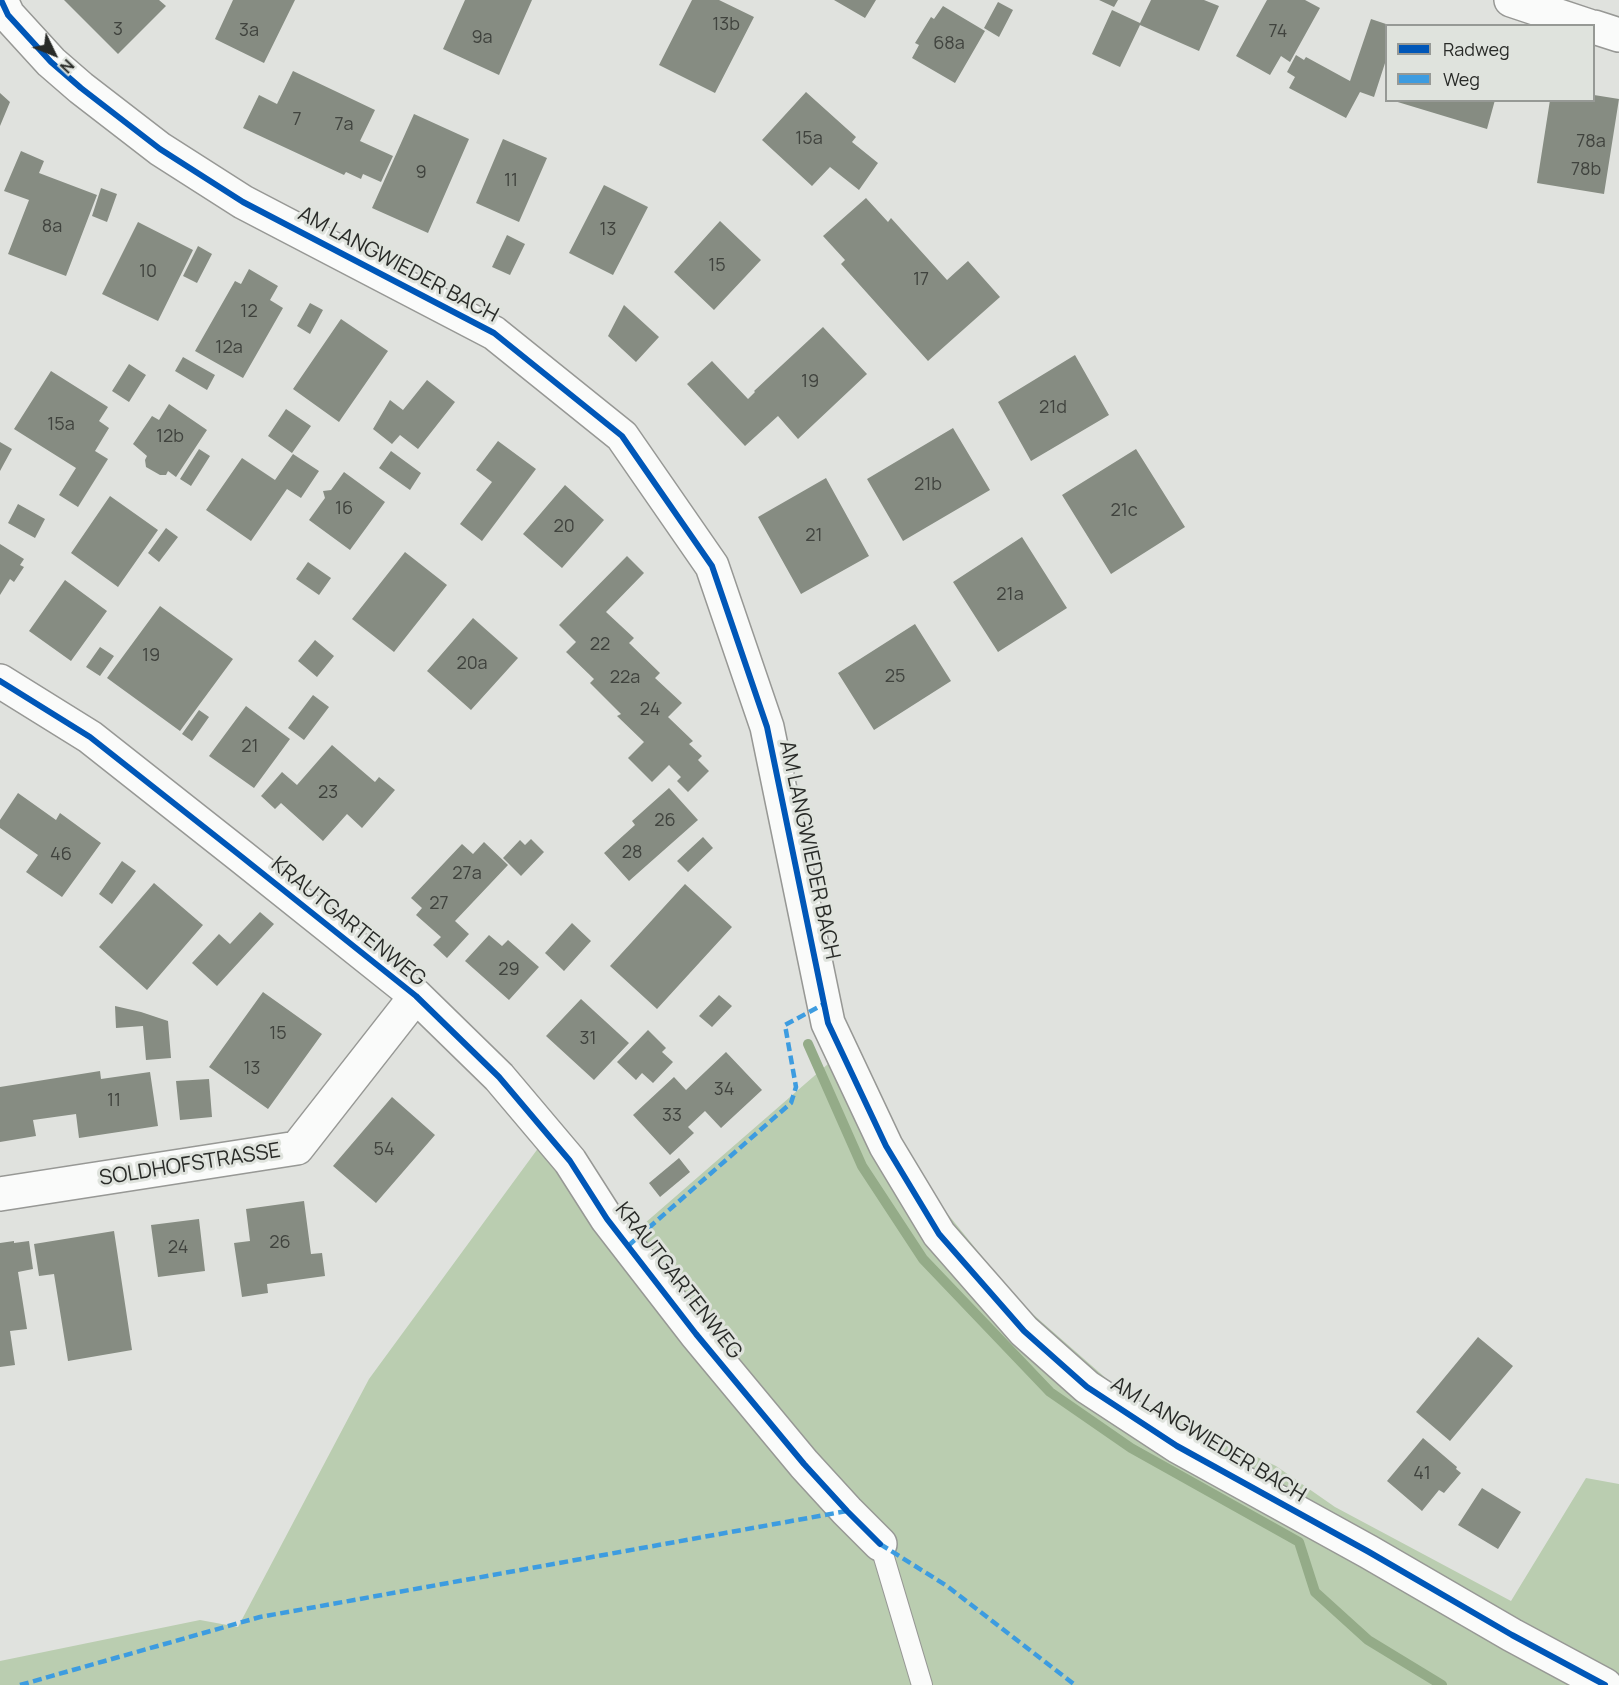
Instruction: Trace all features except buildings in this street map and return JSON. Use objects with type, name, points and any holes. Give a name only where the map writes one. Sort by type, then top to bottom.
[{"type":"street","name":"AM LANGWIEDER BACH","points":[[1,0],[8,15],[51,62],[160,149],[243,202],[494,333],[622,436],[712,566],[767,727],[828,1023],[886,1146],[939,1234],[1024,1331],[1087,1387],[1177,1446],[1605,1685]]},
{"type":"street","points":[[1511,0],[1582,24]]},
{"type":"street","points":[[1595,28],[1619,35]]},
{"type":"street","name":"KRAUTGARTENWEG","points":[[0,681],[90,737],[416,996],[506,1086],[570,1161],[608,1219],[696,1334],[804,1464],[880,1544]]},
{"type":"street","name":"SOLDHOFSTRASSE","points":[[0,1194],[297,1148],[416,996]]},
{"type":"lane","points":[[880,1544],[922,1685]]},
{"type":"green space","points":[[851,1044],[925,1186],[1019,1302],[1124,1394],[1276,1466],[1335,1507],[1511,1601],[1586,1478],[1619,1484],[1619,1685],[0,1685],[0,1661],[200,1620],[238,1627],[369,1379],[539,1147],[614,1250]]},
{"type":"waterway","points":[[808,1044],[862,1166],[923,1259],[1050,1392],[1131,1448],[1299,1542],[1315,1592],[1368,1640],[1442,1685]]},
{"type":"marked path","points":[[628,1246],[791,1103],[796,1087],[785,1025],[824,1004]]},
{"type":"marked path","points":[[20,1685],[260,1617],[847,1511]]},
{"type":"marked path","points":[[880,1544],[947,1586],[1075,1685]]},
{"type":"cycle path","points":[[1,0],[8,15],[51,62],[160,149],[243,202],[494,333],[622,436],[712,566],[767,727],[828,1023],[886,1146],[939,1234],[1024,1331],[1087,1387],[1177,1446],[1605,1685]]},
{"type":"cycle path","points":[[0,681],[90,737],[242,857],[416,996],[499,1077],[570,1161],[607,1219],[696,1334],[804,1464],[880,1544]]}]
